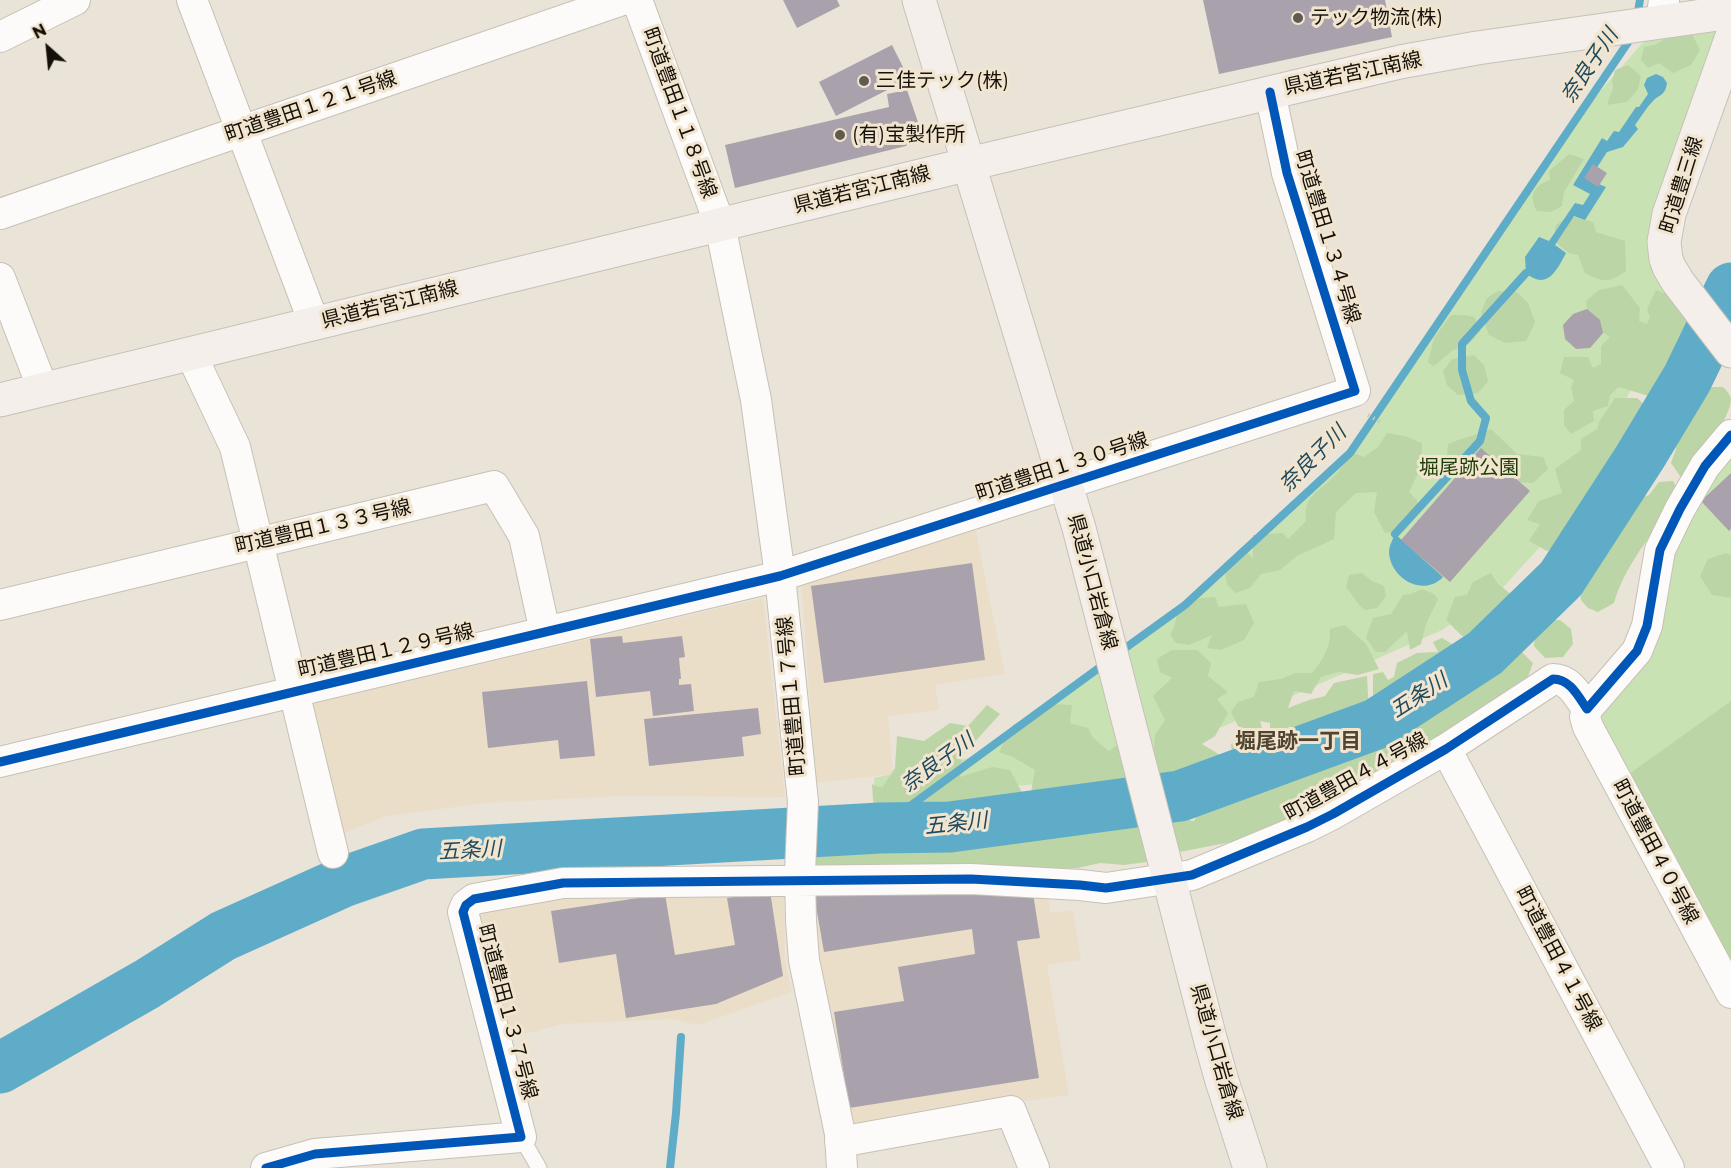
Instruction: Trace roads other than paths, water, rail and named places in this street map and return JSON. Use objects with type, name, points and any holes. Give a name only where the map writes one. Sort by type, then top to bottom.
[{"type":"main road","name":"県道小口岩倉線","points":[[919,0],[1066,484],[1222,1081],[1250,1168]]},
{"type":"main road","name":"県道若宮江南線","points":[[0,400],[1400,62],[1663,11],[1731,12]]},
{"type":"main road","name":"町道豊三線","points":[[1731,39],[1670,214],[1665,233],[1664,251],[1669,267],[1678,282],[1731,351]]},
{"type":"street","points":[[0,37],[75,0]]},
{"type":"street","points":[[192,0],[314,324]]},
{"type":"street","name":"町道豊田１２１号線","points":[[0,214],[622,0]]},
{"type":"street","name":"町道豊田１１８号線","points":[[637,0],[720,225]]},
{"type":"street","name":"町道豊田１３４号線","points":[[1270,92],[1287,173],[1355,391]]},
{"type":"street","name":"町道豊田１７号線","points":[[720,225],[756,400],[780,576],[802,802],[801,876],[804,960],[840,1134],[841,1155]]},
{"type":"street","points":[[0,278],[43,390]]},
{"type":"street","points":[[191,354],[235,447],[333,853]]},
{"type":"street","name":"町道豊田１３０号線","points":[[780,576],[1355,391]]},
{"type":"street","points":[[1587,709],[1637,651],[1647,626],[1660,550],[1705,466],[1731,435]]},
{"type":"street","name":"町道豊田１３３号線","points":[[0,605],[494,486],[524,536],[545,632]]},
{"type":"street","name":"町道豊田１２９号線","points":[[0,762],[780,576]]},
{"type":"street","name":"町道豊田４４号線","points":[[801,876],[970,879],[1106,888],[1168,874],[1192,875],[1333,814],[1446,749],[1553,679],[1562,679],[1568,683],[1587,709]]},
{"type":"street","name":"町道豊田４０号線","points":[[1587,709],[1585,717],[1588,727],[1731,993]]},
{"type":"street","name":"町道豊田４１号線","points":[[1446,749],[1669,1168]]},
{"type":"street","name":"町道豊田１３７号線","points":[[521,1137],[463,912],[469,902],[474,899],[563,883],[801,876]]},
{"type":"street","points":[[841,1155],[1011,1111],[1034,1168]]},
{"type":"street","points":[[266,1168],[521,1137]]},
{"type":"lane","points":[[521,1137],[539,1168]]},
{"type":"water","points":[[1656,74],[1663,77],[1667,83],[1665,90],[1646,110],[1635,125],[1638,129],[1623,147],[1607,152],[1589,180],[1606,187],[1585,220],[1574,216],[1555,245],[1566,253],[1559,266],[1546,279],[1533,278],[1526,273],[1525,257],[1539,237],[1549,241],[1575,203],[1583,205],[1590,194],[1573,185],[1602,138],[1607,141],[1614,131],[1619,132],[1636,107],[1639,107],[1648,94],[1644,85],[1647,78]]},
{"type":"water","points":[[1395,534],[1443,577],[1426,586],[1417,585],[1401,577],[1395,570],[1389,552]]},
{"type":"waterway","name":"奈良子川","points":[[1637,17],[1640,0]]},
{"type":"waterway","name":"奈良子川","points":[[1117,654],[1185,605],[1350,453],[1633,35]]},
{"type":"waterway","points":[[1395,534],[1480,441],[1486,418],[1471,401],[1462,370],[1462,344],[1526,273]]},
{"type":"waterway","name":"五条川","points":[[0,1068],[147,984],[223,936],[343,882],[423,854],[880,828],[950,827],[1180,796],[1376,724],[1485,653],[1561,579],[1640,457],[1687,379],[1731,288]]},
{"type":"waterway","name":"奈良子川","points":[[880,828],[1107,662]]},
{"type":"waterway","points":[[670,1168],[681,1037]]},
{"type":"place","name":"テック物流(株)","points":[[1298,18]]},
{"type":"place","name":"三佳テック(株)","points":[[864,81]]},
{"type":"place","name":"(有)宝製作所","points":[[840,135]]},
{"type":"district","name":"堀尾跡一丁目","points":[[1298,742]]},
{"type":"park label","name":"堀尾跡公園","points":[[1469,468]]}]
